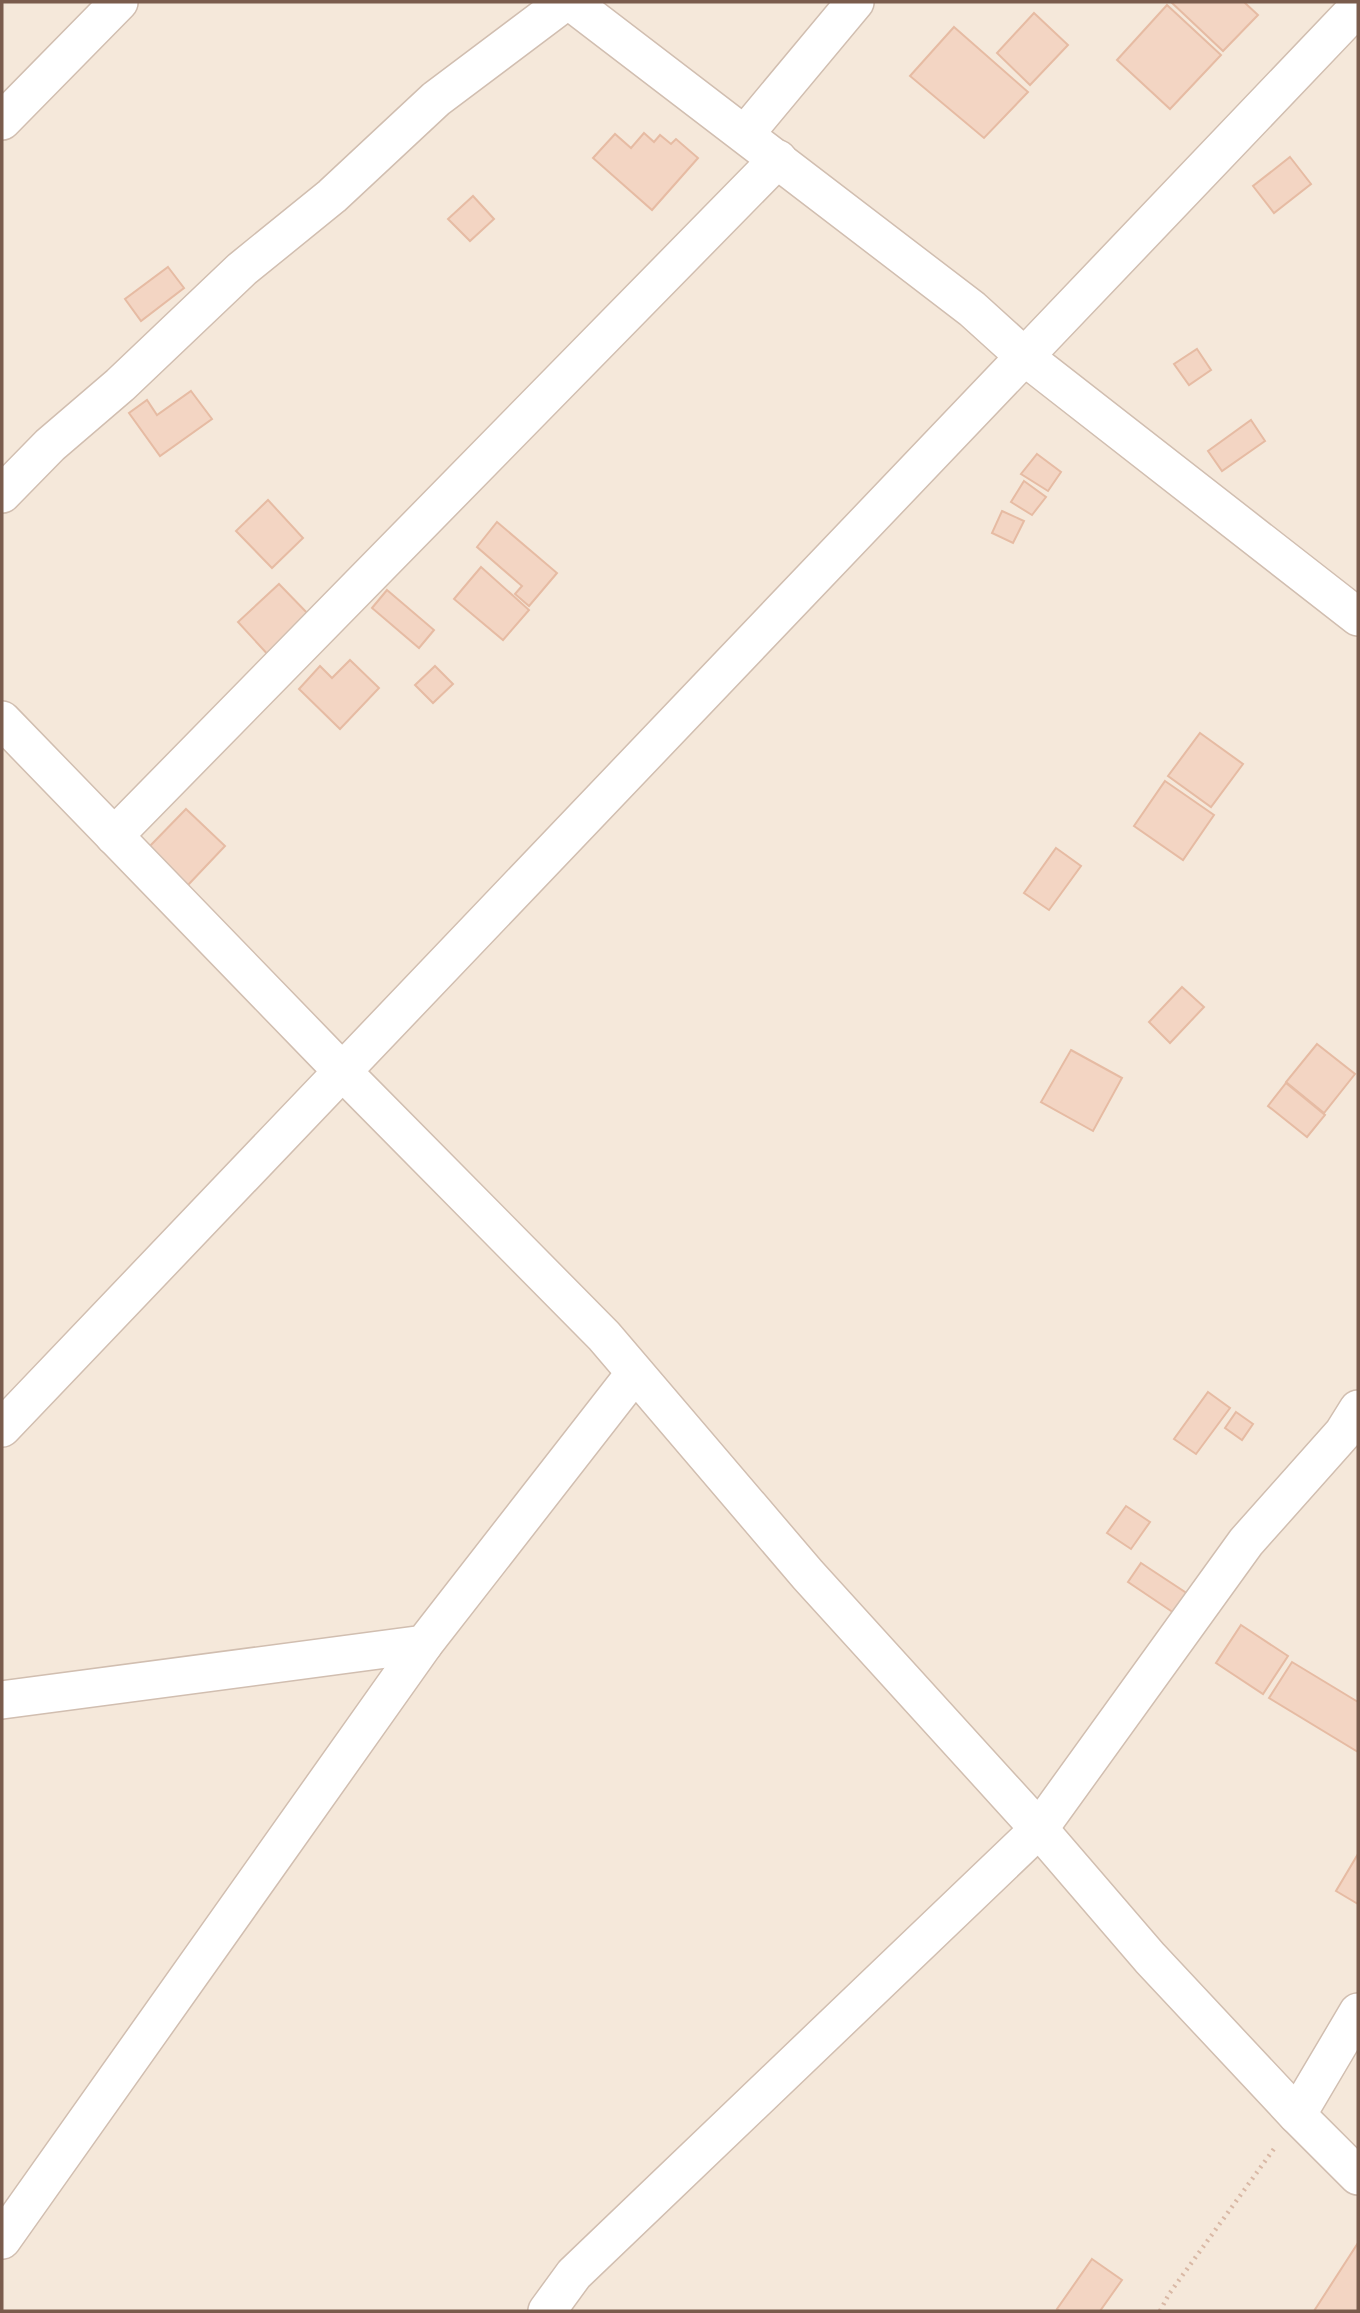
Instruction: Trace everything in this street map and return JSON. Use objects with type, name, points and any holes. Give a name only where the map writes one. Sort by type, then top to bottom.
[{"type":"street","points":[[2,121],[119,2]]},
{"type":"street","points":[[2,494],[50,445],[120,385],[242,269],[332,196],[436,99],[565,2]]},
{"type":"street","points":[[571,2],[972,309],[1025,357],[1358,617]]},
{"type":"street","points":[[745,134],[855,2]]},
{"type":"street","points":[[2,1428],[1358,7]]},
{"type":"street","points":[[114,836],[778,159]]},
{"type":"street","points":[[2,720],[343,1072],[604,1336],[808,1575],[1039,1829],[1150,1958],[1358,2176]]},
{"type":"street","points":[[2,2240],[424,1644],[635,1373]]},
{"type":"street","points":[[547,2311],[575,2274],[1039,1829],[1246,1542],[1343,1433],[1358,1409]]},
{"type":"street","points":[[2,1700],[424,1644]]},
{"type":"street","points":[[1297,2115],[1358,2012]]},
{"type":"path","points":[[1160,2311],[1169,2294],[1297,2115]]},
{"type":"shaded area","points":[[2,2],[1358,2],[1358,2311],[2,2311]]},
{"type":"building","points":[[1171,2],[1244,2],[1258,15],[1223,51]]},
{"type":"building","points":[[1167,5],[1221,55],[1170,109],[1117,60]]},
{"type":"building","points":[[1034,13],[1068,45],[1030,85],[997,53]]},
{"type":"building","points":[[954,27],[1028,92],[984,138],[910,76]]},
{"type":"building","points":[[644,133],[654,142],[660,135],[671,144],[676,139],[698,158],[652,210],[593,158],[615,134],[631,148]]},
{"type":"building","points":[[1290,157],[1311,184],[1274,213],[1253,186]]},
{"type":"building","points":[[473,196],[494,219],[470,241],[448,219]]},
{"type":"building","points":[[168,267],[184,288],[141,321],[125,299]]},
{"type":"building","points":[[1197,349],[1211,370],[1189,385],[1174,364]]},
{"type":"building","points":[[191,391],[212,419],[160,456],[129,413],[147,400],[157,415]]},
{"type":"building","points":[[1251,420],[1265,441],[1222,471],[1208,451]]},
{"type":"building","points":[[1037,454],[1061,472],[1048,491],[1021,474]]},
{"type":"building","points":[[1024,481],[1046,497],[1032,515],[1011,502]]},
{"type":"building","points":[[268,500],[303,538],[272,568],[236,531]]},
{"type":"building","points":[[1002,511],[1024,521],[1013,543],[992,533]]},
{"type":"building","points":[[497,522],[557,573],[529,606],[515,594],[522,586],[477,547]]},
{"type":"building","points":[[481,567],[529,610],[503,640],[454,599]]},
{"type":"building","points":[[279,584],[313,619],[271,658],[238,622]]},
{"type":"building","points":[[387,590],[434,630],[419,648],[372,608]]},
{"type":"building","points":[[350,660],[379,688],[340,729],[299,689],[320,666],[332,678]]},
{"type":"building","points":[[435,666],[453,684],[433,703],[415,685]]},
{"type":"building","points":[[1200,733],[1243,764],[1211,807],[1168,776]]},
{"type":"building","points":[[1165,781],[1214,815],[1183,860],[1134,826]]},
{"type":"building","points":[[186,809],[225,846],[188,885],[148,848]]},
{"type":"building","points":[[1056,848],[1081,866],[1049,910],[1024,893]]},
{"type":"building","points":[[1182,987],[1204,1007],[1170,1043],[1149,1022]]},
{"type":"building","points":[[1317,1044],[1355,1074],[1324,1113],[1286,1082]]},
{"type":"building","points":[[1071,1050],[1122,1078],[1093,1131],[1041,1102]]},
{"type":"building","points":[[1286,1083],[1325,1115],[1307,1137],[1268,1106]]},
{"type":"building","points":[[1208,1392],[1230,1408],[1196,1454],[1174,1439]]},
{"type":"building","points":[[1236,1412],[1253,1424],[1242,1440],[1225,1428]]},
{"type":"building","points":[[1126,1506],[1150,1522],[1131,1549],[1107,1533]]},
{"type":"building","points":[[1141,1563],[1188,1594],[1174,1613],[1128,1582]]},
{"type":"building","points":[[1241,1625],[1288,1656],[1263,1694],[1216,1663]]},
{"type":"building","points":[[1292,1662],[1358,1702],[1358,1752],[1269,1698]]},
{"type":"building","points":[[1358,1854],[1358,1904],[1336,1891]]},
{"type":"building","points":[[1358,2243],[1358,2311],[1314,2311]]},
{"type":"building","points":[[1092,2259],[1122,2280],[1100,2311],[1060,2311],[1057,2309]]}]
